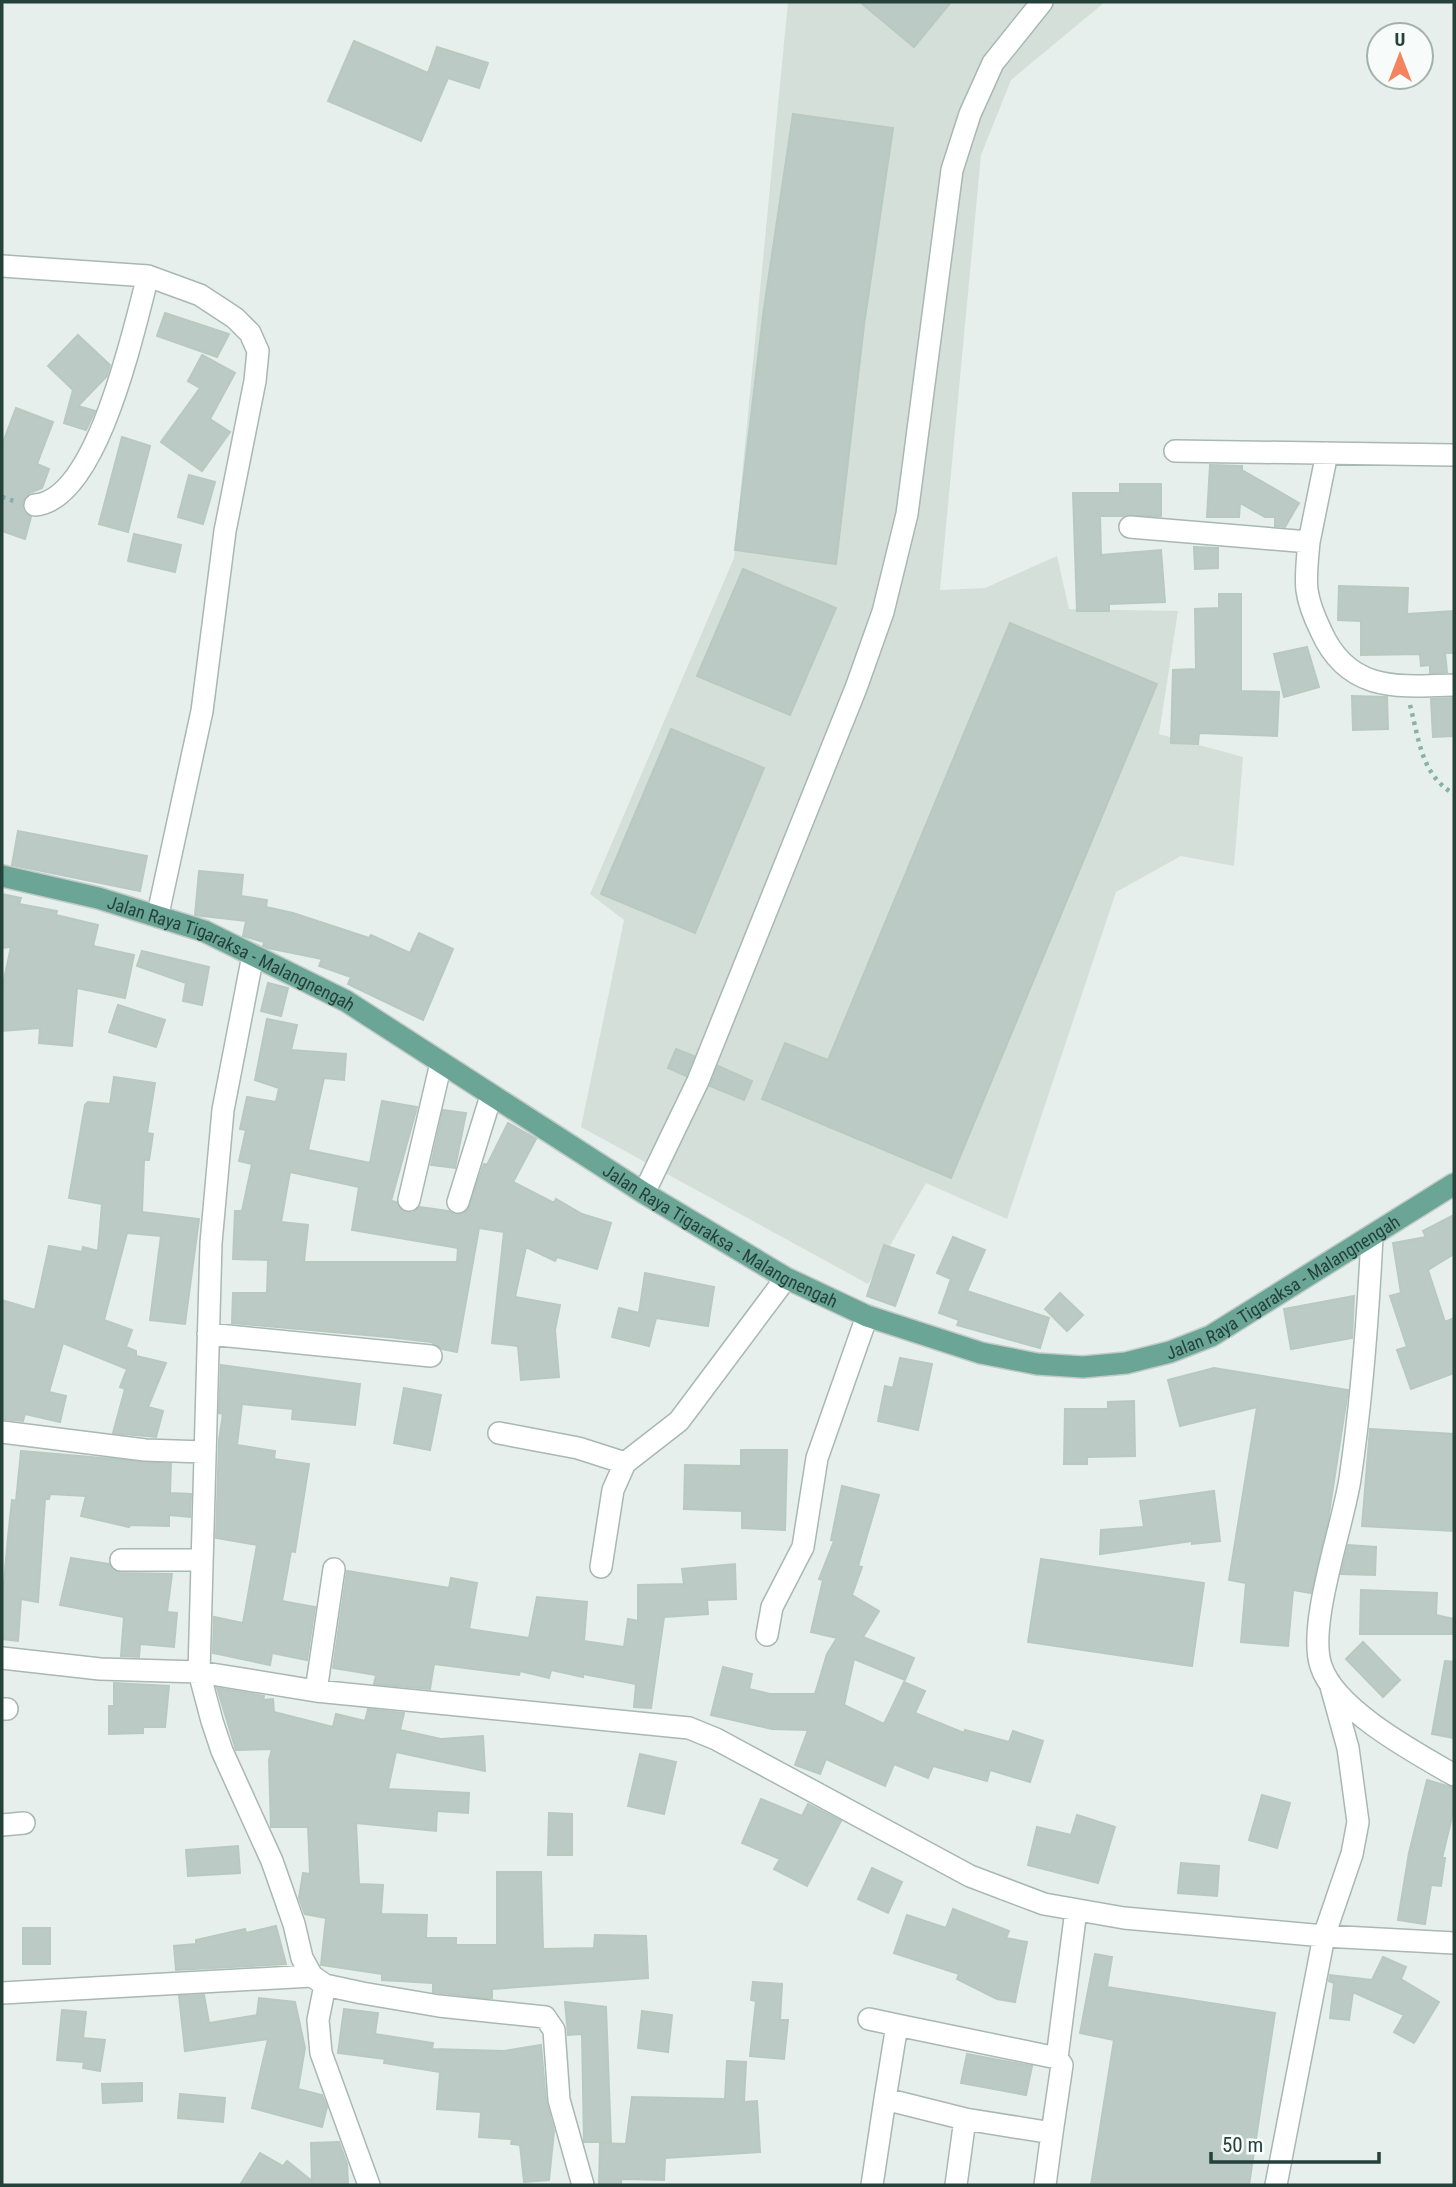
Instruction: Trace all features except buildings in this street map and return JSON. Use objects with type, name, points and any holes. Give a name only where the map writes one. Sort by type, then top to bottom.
[{"type":"main road","name":"Jalan Raya Tigaraksa - Malangnengah","points":[[2,876],[158,914],[204,931],[346,1001],[643,1193],[786,1278],[867,1316],[981,1353],[1037,1364],[1083,1367],[1126,1363],[1170,1352],[1211,1336],[1454,1184]]},
{"type":"street","points":[[643,1193],[698,1081],[851,701],[883,612],[907,514],[953,170],[970,114],[993,63],[1042,2]]},
{"type":"street","points":[[2,266],[148,276],[200,295],[235,318],[250,334],[258,351],[255,381],[225,531],[202,711],[158,914]]},
{"type":"street","points":[[35,505],[51,502],[70,484],[110,414],[148,276]]},
{"type":"street","points":[[1175,451],[1454,455]]},
{"type":"street","points":[[1327,453],[1309,542],[1306,600],[1336,659],[1348,670],[1368,680],[1405,687],[1454,685]]},
{"type":"street","points":[[1130,527],[1309,542]]},
{"type":"street","points":[[253,955],[223,1110],[211,1243],[200,1560],[199,1672],[222,1751],[272,1861],[294,1924],[302,1958],[319,1981],[321,2053],[369,2185]]},
{"type":"street","points":[[409,1200],[441,1063]]},
{"type":"street","points":[[458,1202],[491,1096]]},
{"type":"street","points":[[1276,2185],[1324,1936],[1350,1863],[1358,1822],[1348,1748],[1329,1681],[1321,1666],[1318,1620],[1350,1480],[1369,1329],[1372,1236]]},
{"type":"street","points":[[601,1567],[613,1490],[625,1463],[680,1421],[786,1278]]},
{"type":"street","points":[[766,1635],[772,1607],[803,1547],[817,1458],[867,1316]]},
{"type":"street","points":[[208,1335],[430,1356]]},
{"type":"street","points":[[2,1432],[145,1450],[204,1452]]},
{"type":"street","points":[[499,1433],[578,1448],[625,1463]]},
{"type":"street","points":[[121,1560],[200,1560]]},
{"type":"street","points":[[316,1691],[334,1569]]},
{"type":"street","points":[[2,1658],[100,1669],[199,1672],[316,1691],[689,1728],[728,1745],[970,1876],[1044,1904],[1124,1918],[1324,1936],[1454,1943]]},
{"type":"street","points":[[1329,1681],[1352,1707],[1454,1775]]},
{"type":"street","points":[[2,1825],[23,1823]]},
{"type":"street","points":[[1056,2058],[1076,1910]]},
{"type":"street","points":[[2,1993],[319,1981],[439,2006],[545,2018],[554,2030],[559,2100],[583,2185]]},
{"type":"street","points":[[869,2019],[1056,2058],[1062,2065],[1045,2185]]},
{"type":"street","points":[[872,2185],[897,2025]]},
{"type":"street","points":[[885,2099],[965,2119],[1052,2133]]},
{"type":"street","points":[[956,2185],[965,2119]]},
{"type":"path","points":[[1405,687],[1425,765],[1437,783],[1454,794]]},
{"type":"shaded area","points":[[788,2],[1105,2],[1011,80],[981,155],[940,590],[985,588],[1057,556],[1069,609],[1178,611],[1159,734],[1243,757],[1234,866],[1181,856],[1116,892],[1007,1219],[926,1183],[868,1284],[581,1127],[624,920],[590,894],[734,558]]}]
